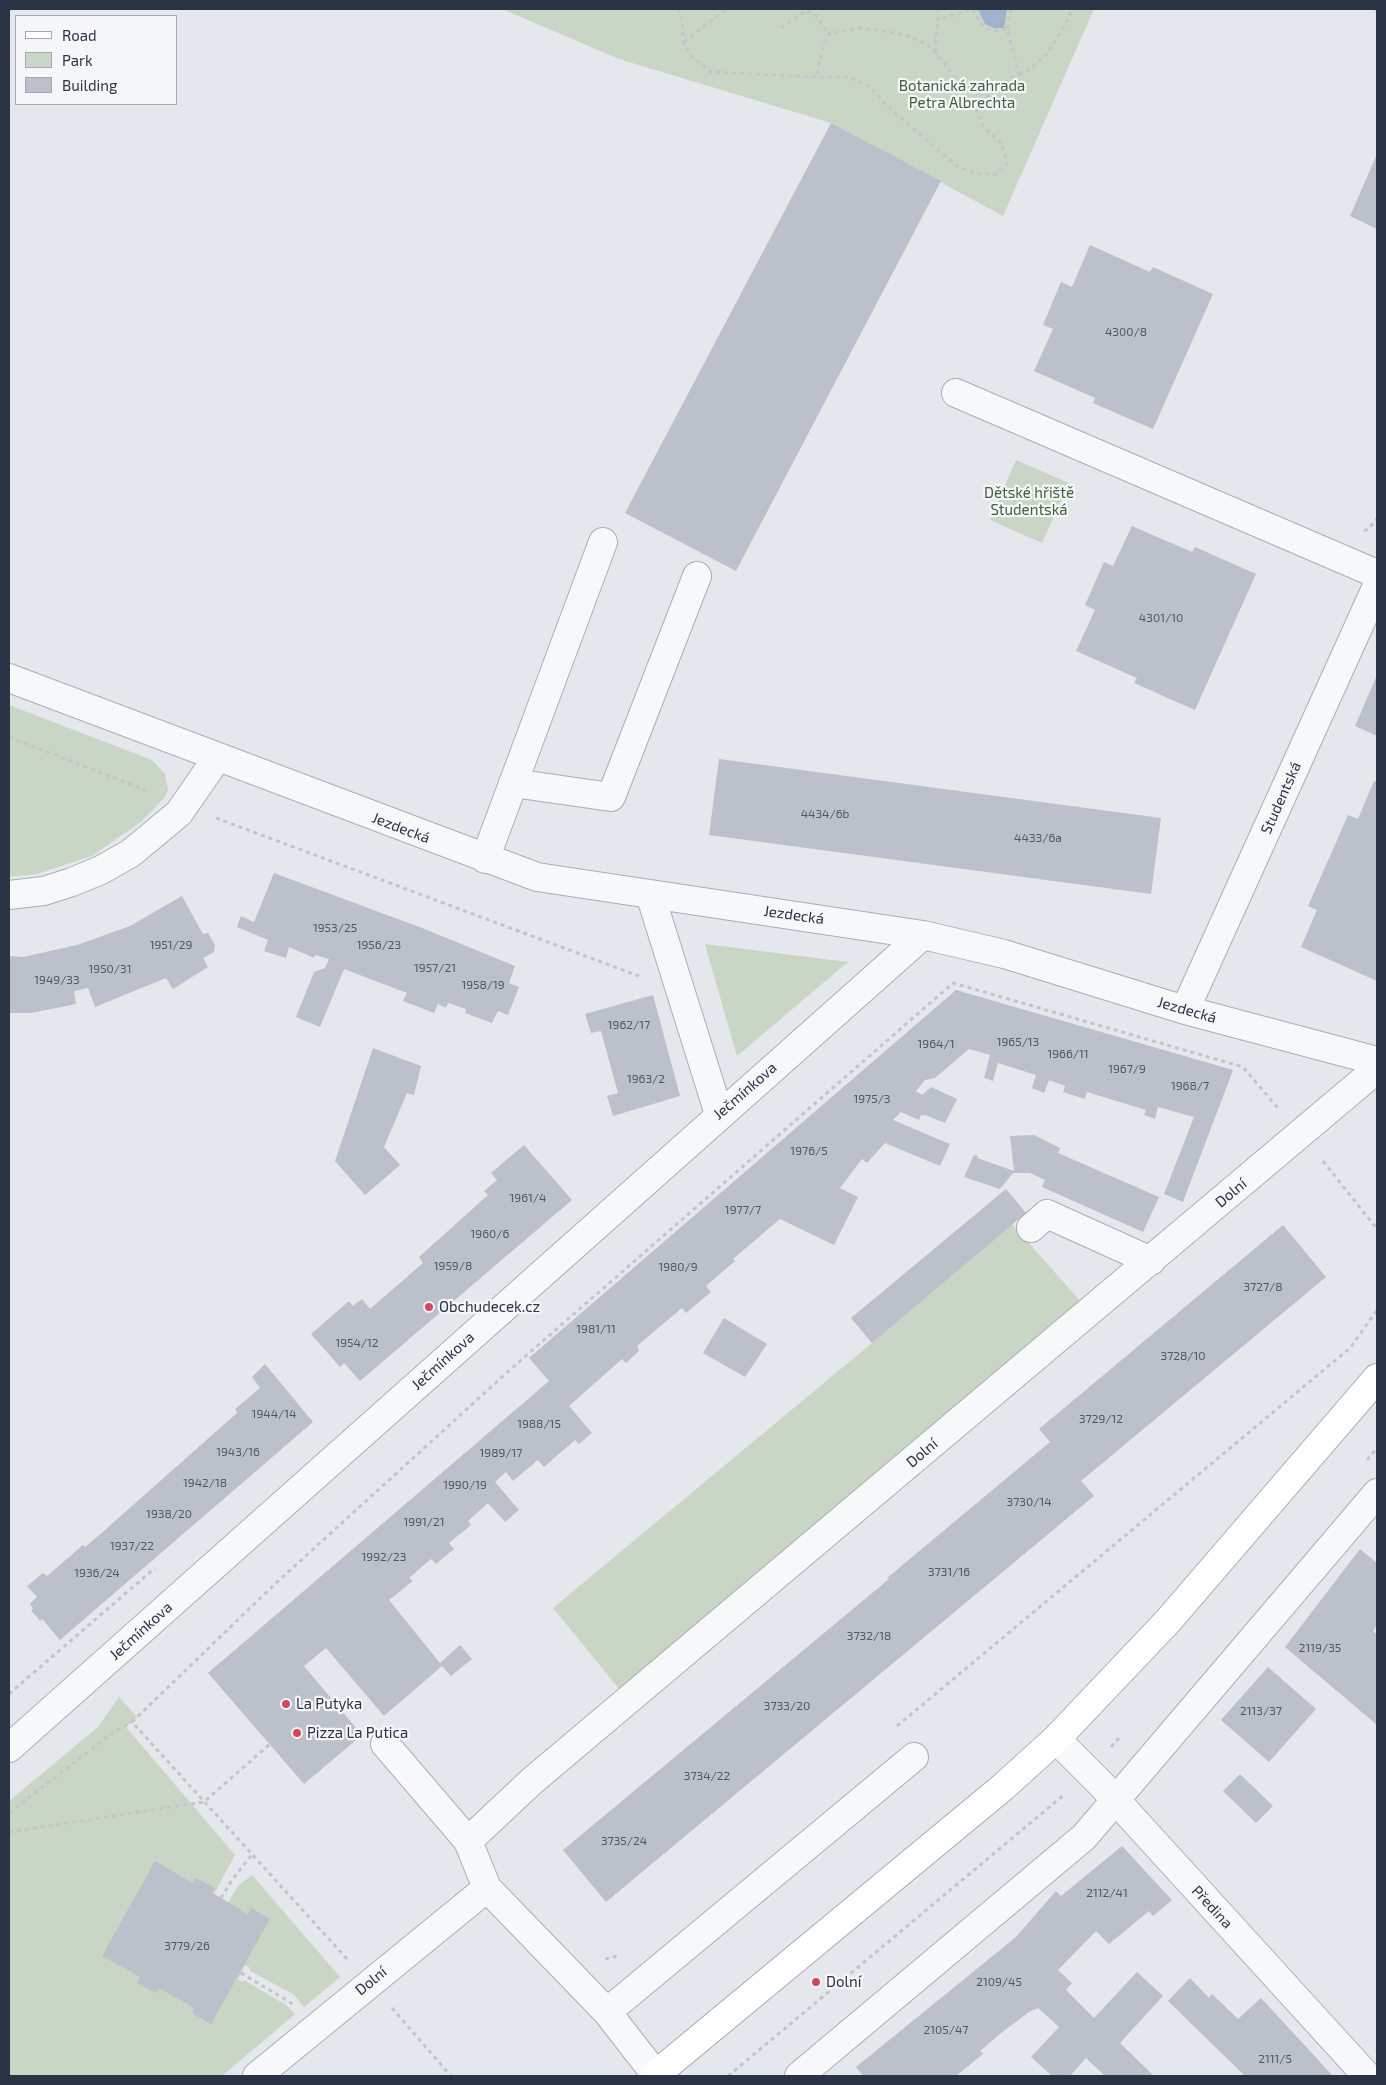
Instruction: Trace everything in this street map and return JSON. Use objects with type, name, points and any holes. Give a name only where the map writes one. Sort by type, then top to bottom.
[{"type":"main road","points":[[655,2075],[996,1794],[1056,1739],[1174,1614],[1377,1378]]},
{"type":"street","points":[[956,393],[1377,574]]},
{"type":"street","points":[[485,859],[603,542]]},
{"type":"street","points":[[513,783],[611,797],[697,576]]},
{"type":"street","name":"Studentská","points":[[1185,1010],[1377,586]]},
{"type":"street","name":"Jezdecká","points":[[9,678],[217,758],[537,877],[923,935],[1004,954],[1185,1010],[1377,1061]]},
{"type":"street","points":[[9,895],[44,891],[101,870],[131,853],[179,813],[217,758]]},
{"type":"street","points":[[650,894],[719,1114]]},
{"type":"street","name":"Ječmínkova","points":[[9,1748],[719,1114],[923,935]]},
{"type":"street","name":"Dolní","points":[[468,1841],[539,1774],[1377,1069]]},
{"type":"street","points":[[1031,1228],[1047,1214],[1151,1261]]},
{"type":"street","points":[[799,2076],[1084,1837],[1377,1493]]},
{"type":"street","name":"Předina","points":[[1056,1739],[1115,1800],[1367,2076]]},
{"type":"street","points":[[385,1744],[468,1841],[487,1888],[607,2012],[655,2075]]},
{"type":"street","points":[[607,2012],[914,1757]]},
{"type":"street","name":"Dolní","points":[[257,2076],[369,1982],[487,1888]]},
{"type":"path","points":[[678,9],[682,20],[684,42],[693,58],[711,72],[849,77],[869,86],[886,105],[958,167],[979,174],[997,174],[1007,165],[1002,144],[984,128],[974,108],[935,52],[928,45],[908,36],[884,30],[860,28],[829,34]]},
{"type":"path","points":[[718,9],[720,13]]},
{"type":"path","points":[[684,42],[726,9]]},
{"type":"path","points":[[935,52],[938,9]]},
{"type":"path","points":[[938,20],[973,9],[980,22],[987,28],[993,31],[1007,29]]},
{"type":"path","points":[[1011,9],[1007,29],[1019,74]]},
{"type":"path","points":[[974,108],[1000,85],[1030,69],[1048,53],[1068,18],[1071,9]]},
{"type":"path","points":[[781,28],[806,10],[814,13],[829,34]]},
{"type":"path","points":[[816,77],[823,47],[829,34]]},
{"type":"path","points":[[1362,531],[1368,529],[1377,518]]},
{"type":"path","points":[[9,737],[184,806],[646,979]]},
{"type":"path","points":[[9,1813],[115,1731],[132,1722],[275,1584],[512,1368],[953,983],[1243,1066],[1377,1230]]},
{"type":"path","points":[[890,1731],[1350,1348],[1377,1310]]},
{"type":"path","points":[[9,1694],[162,1563]]},
{"type":"path","points":[[132,1722],[253,1853],[452,2076]]},
{"type":"path","points":[[1108,1750],[1126,1732]]},
{"type":"path","points":[[9,1832],[204,1802],[270,1744]]},
{"type":"path","points":[[728,2076],[1071,1789]]},
{"type":"path","points":[[221,1898],[253,1853]]},
{"type":"path","points":[[604,1960],[622,1955]]},
{"type":"path","points":[[241,1973],[291,2001],[295,2006]]},
{"type":"green space","name":"Botanická zahrada Petra Albrechta","points":[[502,9],[1094,9],[1003,216],[831,123],[619,59]]},
{"type":"green space","name":"Dětské hřiště Studentská","points":[[1016,460],[1069,483],[1042,543],[990,520]]},
{"type":"green space","points":[[9,705],[152,760],[165,774],[168,790],[164,798],[142,821],[92,856],[37,874],[9,877]]},
{"type":"green space","points":[[705,944],[848,962],[737,1056]]},
{"type":"green space","points":[[1012,1224],[1082,1303],[620,1690],[553,1608]]},
{"type":"green space","points":[[119,1697],[137,1717],[126,1727],[235,1855],[214,1894],[228,1902],[239,1885],[252,1875],[340,1977],[304,2007],[293,1994],[250,1971],[250,1968],[245,1965],[238,1980],[243,1982],[244,1980],[286,2005],[295,2014],[222,2076],[9,2076],[9,1801],[98,1727]]},
{"type":"water","points":[[978,9],[1007,9],[1004,28],[994,28],[985,24]]},
{"type":"building","points":[[831,123],[941,181],[736,571],[625,513]]},
{"type":"building","points":[[1377,154],[1377,229],[1350,216]]},
{"type":"building","points":[[1090,245],[1150,272],[1153,267],[1213,294],[1153,429],[1093,403],[1095,398],[1034,371],[1053,329],[1043,325],[1061,282],[1072,287]]},
{"type":"building","points":[[1132,526],[1192,552],[1195,547],[1256,574],[1195,710],[1134,683],[1137,678],[1076,651],[1095,610],[1085,605],[1104,562],[1113,566]]},
{"type":"building","points":[[1377,675],[1377,736],[1355,726]]},
{"type":"building","points":[[719,759],[1161,818],[1151,894],[709,835]]},
{"type":"building","points":[[1374,781],[1377,782],[1377,981],[1301,947],[1317,910],[1308,906],[1348,815],[1358,819]]},
{"type":"building","points":[[274,873],[422,928],[515,966],[509,983],[519,987],[508,1015],[498,1011],[492,1023],[465,1013],[466,1009],[448,1003],[446,1008],[438,1004],[434,1013],[403,1001],[407,993],[344,969],[320,1027],[296,1017],[314,972],[325,968],[329,959],[315,955],[314,958],[289,947],[286,958],[264,951],[268,940],[237,927],[241,916],[254,922]]},
{"type":"building","points":[[182,896],[203,934],[208,933],[215,945],[214,952],[203,958],[208,967],[173,989],[166,978],[95,1007],[88,988],[74,991],[76,1004],[31,1013],[9,1013],[9,956],[23,957],[77,945],[130,926]]},
{"type":"building","points":[[956,990],[1233,1070],[1183,1202],[1164,1194],[1194,1117],[1158,1107],[1155,1119],[1144,1115],[1146,1110],[1087,1092],[1085,1099],[1063,1092],[1065,1086],[1049,1080],[1044,1093],[1032,1088],[1036,1075],[998,1063],[993,1081],[984,1078],[990,1055],[969,1049],[935,1078],[925,1080],[916,1091],[922,1095],[931,1087],[957,1099],[945,1123],[925,1115],[921,1115],[919,1120],[901,1112],[893,1120],[950,1144],[940,1166],[885,1143],[867,1163],[862,1159],[840,1188],[858,1197],[834,1245],[780,1219],[733,1259],[735,1261],[706,1286],[711,1292],[686,1313],[682,1308],[637,1346],[639,1351],[626,1363],[622,1359],[569,1406],[592,1433],[579,1444],[575,1440],[544,1467],[538,1460],[513,1481],[506,1472],[495,1482],[519,1510],[505,1522],[488,1503],[468,1521],[471,1525],[449,1543],[454,1549],[436,1564],[431,1559],[409,1578],[413,1581],[389,1600],[440,1663],[460,1645],[472,1659],[451,1676],[442,1666],[384,1716],[326,1648],[304,1666],[362,1735],[304,1784],[208,1673],[549,1381],[529,1358]]},
{"type":"building","points":[[653,995],[680,1096],[613,1116],[607,1096],[618,1093],[601,1031],[591,1033],[585,1014]]},
{"type":"building","points":[[373,1048],[421,1066],[414,1095],[407,1093],[384,1147],[400,1165],[365,1195],[335,1161]]},
{"type":"building","points":[[1034,1135],[1060,1148],[1058,1153],[1159,1197],[1143,1232],[1042,1187],[1045,1180],[1030,1173],[1013,1173],[1000,1189],[964,1177],[974,1155],[978,1156],[977,1158],[1014,1171],[1010,1136]]},
{"type":"building","points":[[524,1145],[572,1200],[360,1381],[344,1363],[340,1367],[311,1334],[349,1301],[353,1306],[362,1299],[370,1309],[423,1263],[419,1257],[488,1195],[484,1191],[497,1180],[491,1173]]},
{"type":"building","points":[[1006,1189],[1026,1213],[872,1343],[851,1318]]},
{"type":"building","points":[[1283,1225],[1326,1277],[1081,1481],[1094,1496],[606,1902],[563,1850],[889,1579],[887,1578],[1050,1442],[1039,1429]]},
{"type":"building","points":[[724,1318],[767,1344],[745,1377],[703,1353]]},
{"type":"building","points":[[265,1364],[313,1422],[60,1640],[42,1619],[40,1621],[31,1610],[33,1609],[30,1604],[37,1597],[27,1586],[43,1573],[47,1576],[83,1545],[85,1547],[237,1413],[235,1409],[260,1388],[252,1377]]},
{"type":"building","points":[[1360,1549],[1377,1563],[1377,1625],[1373,1631],[1377,1635],[1377,1725],[1285,1647]]},
{"type":"building","points":[[1268,1667],[1316,1709],[1269,1762],[1221,1720]]},
{"type":"building","points":[[1240,1774],[1273,1806],[1256,1823],[1223,1791]]},
{"type":"building","points":[[1122,1846],[1172,1900],[1153,1916],[1149,1911],[1109,1944],[1096,1931],[1058,1970],[1072,1983],[1066,1990],[1094,2018],[1137,1972],[1163,1996],[1120,2043],[1154,2076],[1105,2076],[1086,2058],[1070,2076],[1052,2076],[1031,2057],[1059,2027],[1038,2008],[1029,2012],[1000,2034],[980,2051],[983,2054],[956,2076],[863,2076],[856,2067],[1016,1937],[1056,1891],[1061,1896]]},
{"type":"building","points":[[155,1861],[193,1883],[196,1878],[215,1888],[212,1893],[248,1914],[251,1908],[270,1919],[211,2024],[192,2013],[194,2008],[159,1988],[156,1993],[137,1983],[140,1977],[102,1956]]},
{"type":"building","points":[[1190,1978],[1209,1998],[1212,1994],[1238,2019],[1261,1998],[1333,2076],[1245,2076],[1168,2001]]},
{"type":"place","name":"Obchudecek.cz","points":[[429,1307]]},
{"type":"place","name":"La Putyka","points":[[286,1704]]},
{"type":"place","name":"Pizza La Putica","points":[[297,1733]]},
{"type":"place","name":"Dolní","points":[[816,1982]]}]
